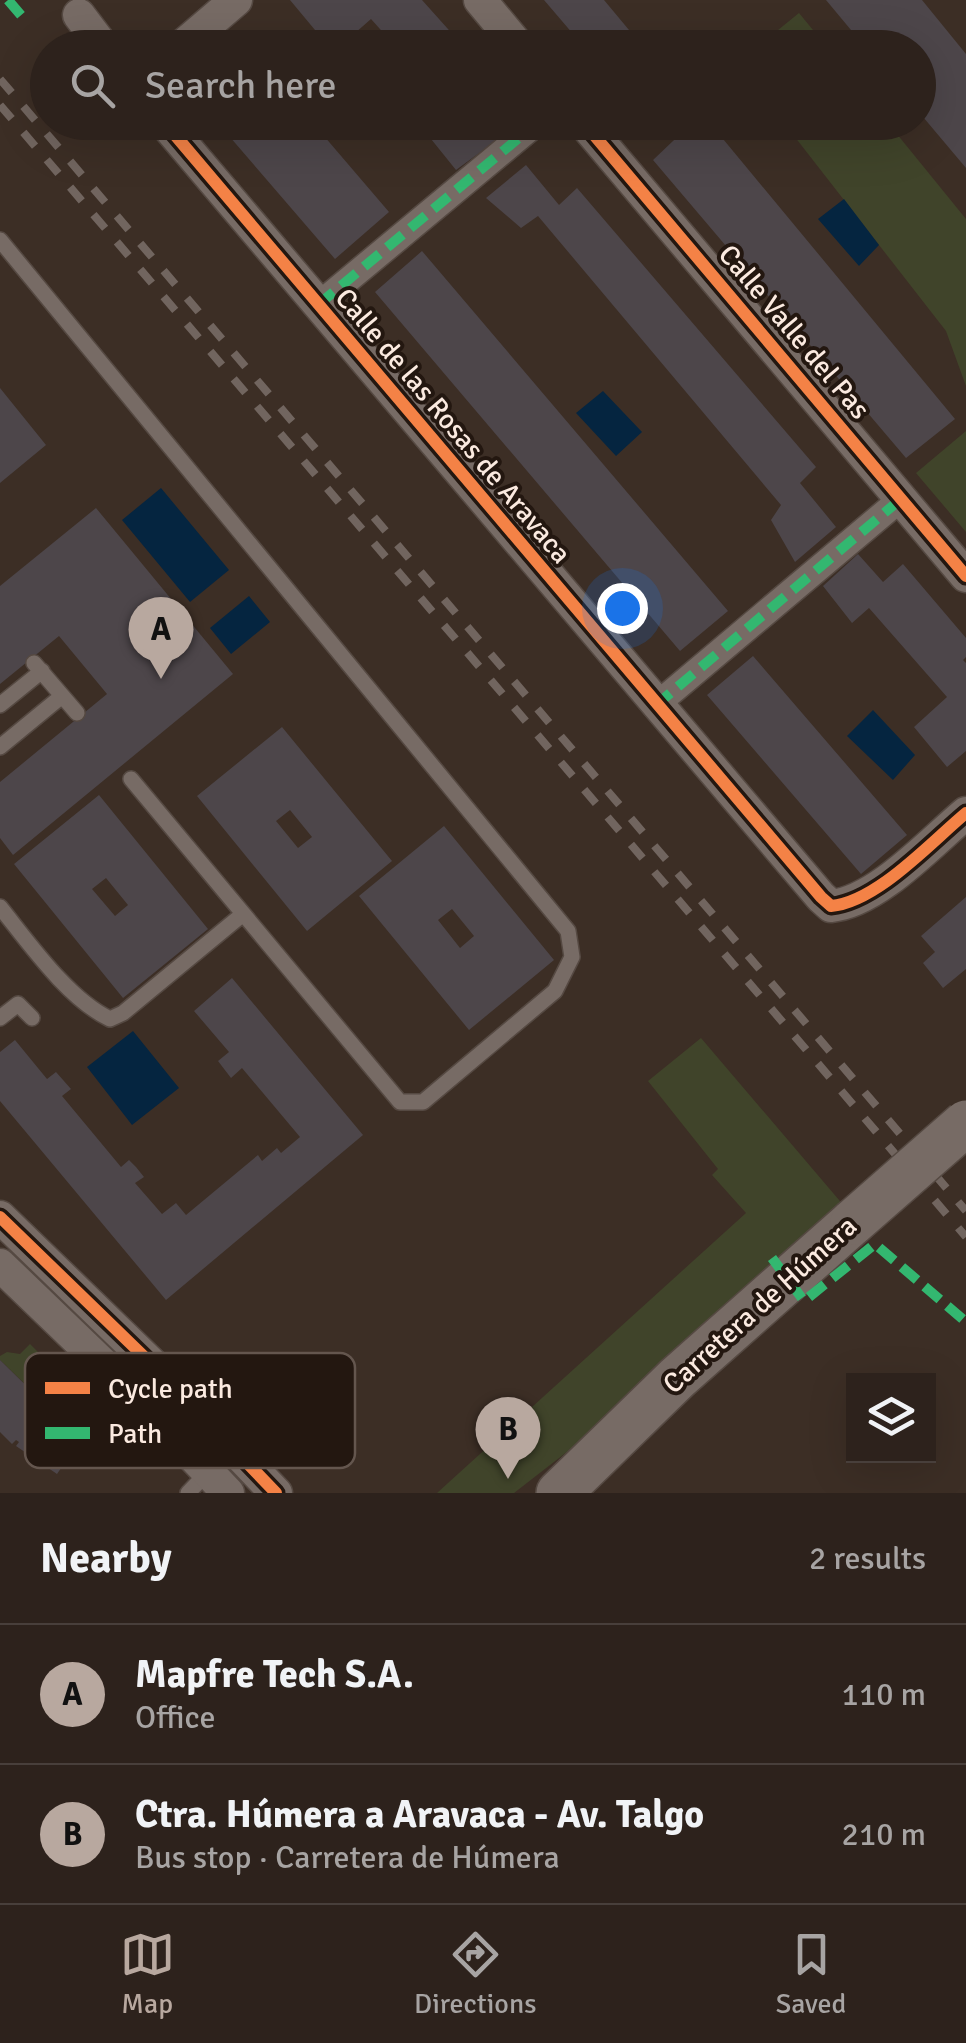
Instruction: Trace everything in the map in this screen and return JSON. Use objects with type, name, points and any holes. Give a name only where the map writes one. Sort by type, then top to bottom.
[{"type":"main road","name":"Carretera de Húmera","points":[[559,1493],[677,1378],[966,1123]]},
{"type":"street","points":[[201,30],[236,0]]},
{"type":"street","points":[[480,0],[505,30]]},
{"type":"street","points":[[79,15],[90,30]]},
{"type":"street","name":"Calle de las Rosas de Aravaca","points":[[179,140],[655,706],[794,869],[831,906],[847,905],[872,892],[966,813]]},
{"type":"street","points":[[318,304],[516,140]]},
{"type":"street","name":"Calle Valle del Pas","points":[[598,140],[966,576]]},
{"type":"street","points":[[655,706],[902,498]]},
{"type":"street","points":[[0,1216],[140,1353]]},
{"type":"street","points":[[0,1265],[91,1353]]},
{"type":"street","points":[[252,1468],[276,1493]]},
{"type":"lane","points":[[0,240],[568,931],[572,957],[555,991],[423,1102],[400,1102],[131,780]]},
{"type":"lane","points":[[0,705],[38,667],[76,713]]},
{"type":"lane","points":[[0,746],[62,696]]},
{"type":"lane","points":[[0,907],[45,962],[96,1012],[110,1019],[123,1013],[243,914]]},
{"type":"lane","points":[[0,1018],[18,1004],[32,1018]]},
{"type":"green space","points":[[799,13],[813,30],[778,30]]},
{"type":"green space","points":[[797,140],[902,140],[966,219],[966,386],[946,331]]},
{"type":"green space","points":[[966,431],[966,532],[916,473]]},
{"type":"green space","points":[[701,1038],[845,1207],[581,1441],[514,1493],[437,1493],[746,1213],[712,1175],[718,1169],[648,1081]]},
{"type":"green space","points":[[30,1344],[39,1353],[25,1353],[25,1384],[0,1360],[7,1352],[20,1354]]},
{"type":"water","points":[[844,199],[879,245],[859,266],[818,219]]},
{"type":"water","points":[[603,391],[642,432],[616,456],[576,413]]},
{"type":"water","points":[[161,488],[229,570],[190,602],[122,520]]},
{"type":"water","points":[[249,596],[270,622],[231,654],[210,628]]},
{"type":"water","points":[[873,710],[915,755],[893,780],[847,736]]},
{"type":"water","points":[[133,1031],[179,1088],[132,1125],[87,1067]]},
{"type":"building","points":[[290,0],[422,0],[449,30],[381,30],[371,19],[358,30],[315,30]]},
{"type":"building","points":[[544,0],[604,0],[629,30],[570,30]]},
{"type":"building","points":[[826,0],[922,0],[966,54],[966,168],[936,132],[936,30],[851,30]]},
{"type":"building","points":[[233,140],[327,140],[389,212],[335,259]]},
{"type":"building","points":[[432,140],[497,140],[456,170]]},
{"type":"building","points":[[674,140],[724,140],[955,419],[906,458],[653,160]]},
{"type":"building","points":[[526,165],[559,205],[577,188],[816,467],[800,483],[836,527],[795,562],[771,520],[781,505],[538,216],[521,228],[486,198]]},
{"type":"building","points":[[422,251],[728,611],[680,651],[375,292]]},
{"type":"building","points":[[0,388],[46,445],[0,483]]},
{"type":"building","points":[[96,508],[233,674],[13,855],[0,838],[0,782],[107,694],[59,636],[0,684],[0,586]]},
{"type":"building","points":[[858,554],[883,582],[903,564],[966,638],[966,751],[947,767],[914,727],[947,697],[869,608],[852,623],[823,586]]},
{"type":"building","points":[[753,656],[907,835],[861,874],[707,695]]},
{"type":"building","points":[[282,727],[392,861],[307,931],[197,796]],"holes":[[[290,810],[312,837],[298,848],[276,821]]]},
{"type":"building","points":[[99,795],[208,929],[123,998],[14,864]],"holes":[[[106,878],[128,905],[115,916],[92,889]]]},
{"type":"building","points":[[444,826],[554,960],[469,1030],[359,896]],"holes":[[[452,909],[474,936],[460,948],[438,920]]]},
{"type":"building","points":[[966,897],[966,969],[943,988],[923,963],[935,952],[921,936]]},
{"type":"building","points":[[232,978],[363,1135],[166,1300],[0,1101],[0,1052],[15,1040],[47,1079],[56,1072],[71,1089],[62,1096],[121,1167],[129,1160],[136,1167],[144,1177],[135,1183],[162,1214],[176,1203],[186,1215],[258,1155],[262,1161],[277,1148],[281,1153],[300,1137],[242,1068],[231,1078],[218,1061],[229,1052],[194,1011]]},
{"type":"building","points":[[0,1360],[25,1384],[25,1452],[16,1446],[19,1442],[12,1444],[0,1432]]},
{"type":"railway","points":[[0,79],[30,114]]},
{"type":"railway","points":[[0,105],[966,1237]]},
{"type":"railway","points":[[52,140],[966,1211]]},
{"type":"marked path","points":[[8,0],[26,21]]},
{"type":"marked path","points":[[318,305],[516,140]]},
{"type":"marked path","points":[[655,706],[902,498]]},
{"type":"marked path","points":[[772,1258],[804,1301],[875,1244],[966,1322]]},
{"type":"cycle path","points":[[179,140],[831,906],[849,902],[885,882],[966,813]]},
{"type":"cycle path","points":[[598,140],[966,576]]},
{"type":"cycle path","points":[[0,1217],[140,1353]]},
{"type":"cycle path","points":[[252,1468],[276,1493]]},
{"type":"place","name":"Mapfre Tech S.A.","points":[[161,679]]},
{"type":"place","name":"Ctra. Húmera a Aravaca - Av. Talgo","points":[[508,1479]]}]
